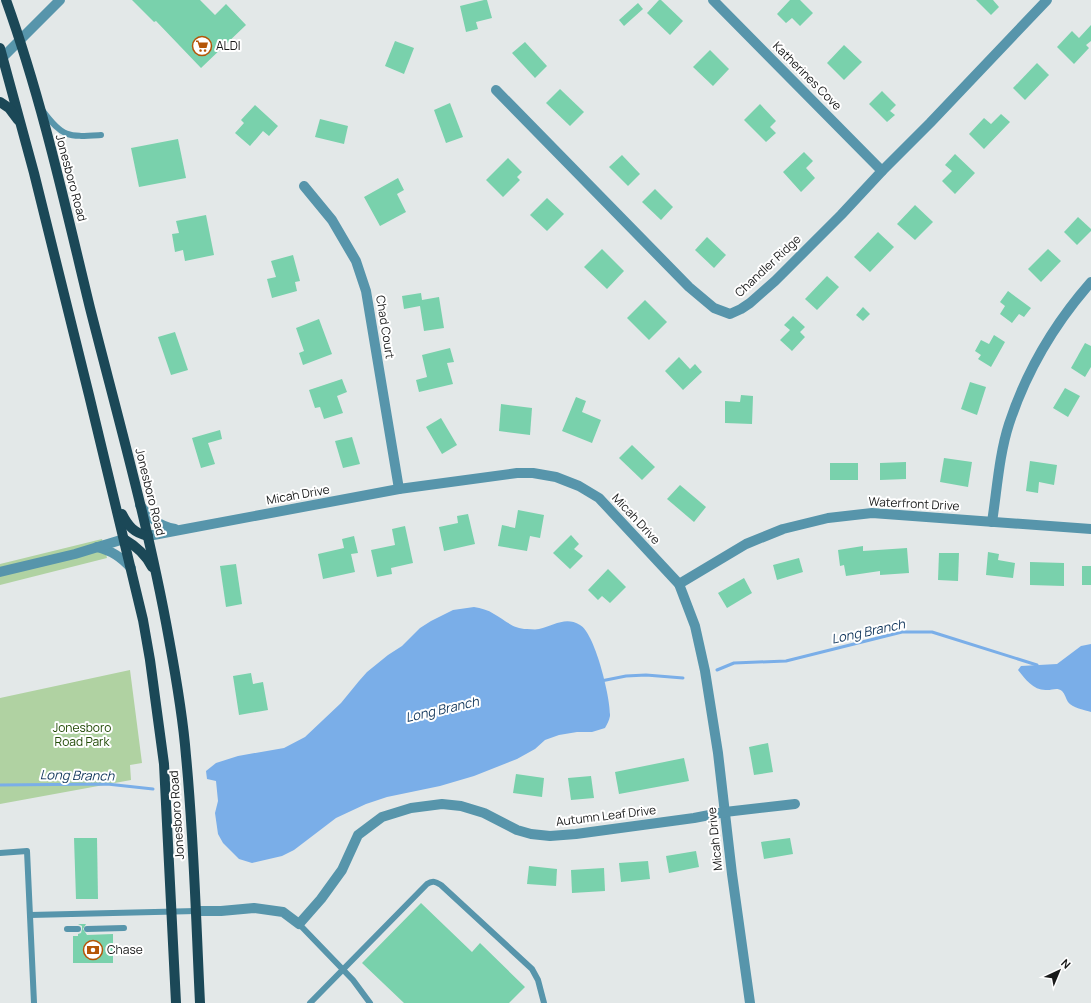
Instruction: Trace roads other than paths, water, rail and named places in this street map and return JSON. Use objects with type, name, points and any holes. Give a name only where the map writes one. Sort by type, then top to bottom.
[{"type":"main road","name":"Jonesboro Road","points":[[6,0],[21,40],[65,201],[148,536],[169,639],[186,754],[200,1003]]},
{"type":"main road","name":"Jonesboro Road","points":[[1,56],[36,181],[143,620],[164,764],[176,1003]]},
{"type":"main road","points":[[0,102],[9,108],[21,125]]},
{"type":"main road","points":[[114,497],[129,526],[138,534],[148,536]]},
{"type":"main road","points":[[124,540],[134,545],[145,556],[156,574]]},
{"type":"street","points":[[1,56],[21,40],[60,0]]},
{"type":"street","name":"Katherines Cove","points":[[713,0],[882,170]]},
{"type":"street","name":"Chandler Ridge","points":[[496,90],[689,287],[714,308],[730,314],[750,303],[775,281],[882,170],[930,123],[1047,0]]},
{"type":"street","name":"Chad Court","points":[[304,186],[332,220],[356,261],[366,291],[399,489]]},
{"type":"street","points":[[992,522],[1001,458],[1009,424],[1022,392],[1058,325],[1091,282]]},
{"type":"street","name":"Micah Drive","points":[[148,536],[399,489],[517,473],[533,473],[556,478],[579,486],[599,498],[680,584],[695,626],[705,671],[718,753],[732,874],[750,1003]]},
{"type":"street","points":[[140,505],[152,520],[167,527],[181,529]]},
{"type":"street","name":"Waterfront Drive","points":[[680,584],[746,544],[783,529],[828,518],[872,513],[1091,529]]},
{"type":"street","points":[[0,572],[124,540]]},
{"type":"street","points":[[97,547],[107,549],[116,554],[131,568]]},
{"type":"street","name":"Autumn Leaf Drive","points":[[299,924],[342,870],[358,835],[382,816],[411,808],[442,804],[461,806],[484,813],[517,830],[532,834],[550,836],[576,834],[694,818],[725,812],[795,804]]},
{"type":"street","points":[[196,911],[221,911],[254,908],[283,912],[299,924]]},
{"type":"lane","points":[[38,104],[54,125],[68,135],[80,137],[101,135]]},
{"type":"lane","points":[[0,853],[27,851],[34,1003]]},
{"type":"lane","points":[[310,1003],[431,881],[435,881],[441,885],[532,969],[538,980],[544,1003]]},
{"type":"lane","points":[[30,915],[196,911]]},
{"type":"lane","points":[[299,924],[343,970],[370,1003]]},
{"type":"lane","points":[[87,929],[124,928]]},
{"type":"lane","points":[[67,929],[78,929]]},
{"type":"water","points":[[474,607],[489,611],[513,626],[522,629],[544,628],[560,622],[569,621],[580,625],[586,631],[591,640],[605,682],[610,716],[605,728],[592,732],[577,732],[559,735],[545,740],[535,749],[517,759],[474,776],[440,786],[387,797],[366,804],[336,818],[294,850],[282,856],[252,863],[239,859],[223,843],[218,834],[215,813],[218,801],[216,781],[207,779],[206,771],[216,763],[238,756],[284,748],[305,737],[341,703],[367,672],[402,646],[420,628],[453,610]]},
{"type":"water","points":[[1091,644],[1091,712],[1070,704],[1063,692],[1060,690],[1038,689],[1027,681],[1018,670],[1021,666],[1057,664],[1081,646]]},
{"type":"waterway","name":"Long Branch","points":[[717,670],[734,663],[786,661],[902,632],[932,632],[1037,665]]},
{"type":"waterway","name":"Long Branch","points":[[601,681],[626,676],[646,675],[683,678]]},
{"type":"waterway","name":"Long Branch","points":[[0,785],[107,784],[153,789]]},
{"type":"place","name":"ALDI","points":[[202,46]]},
{"type":"place","name":"Chase","points":[[93,950]]},
{"type":"park label","name":"Jonesboro Road Park","points":[[82,735]]}]
